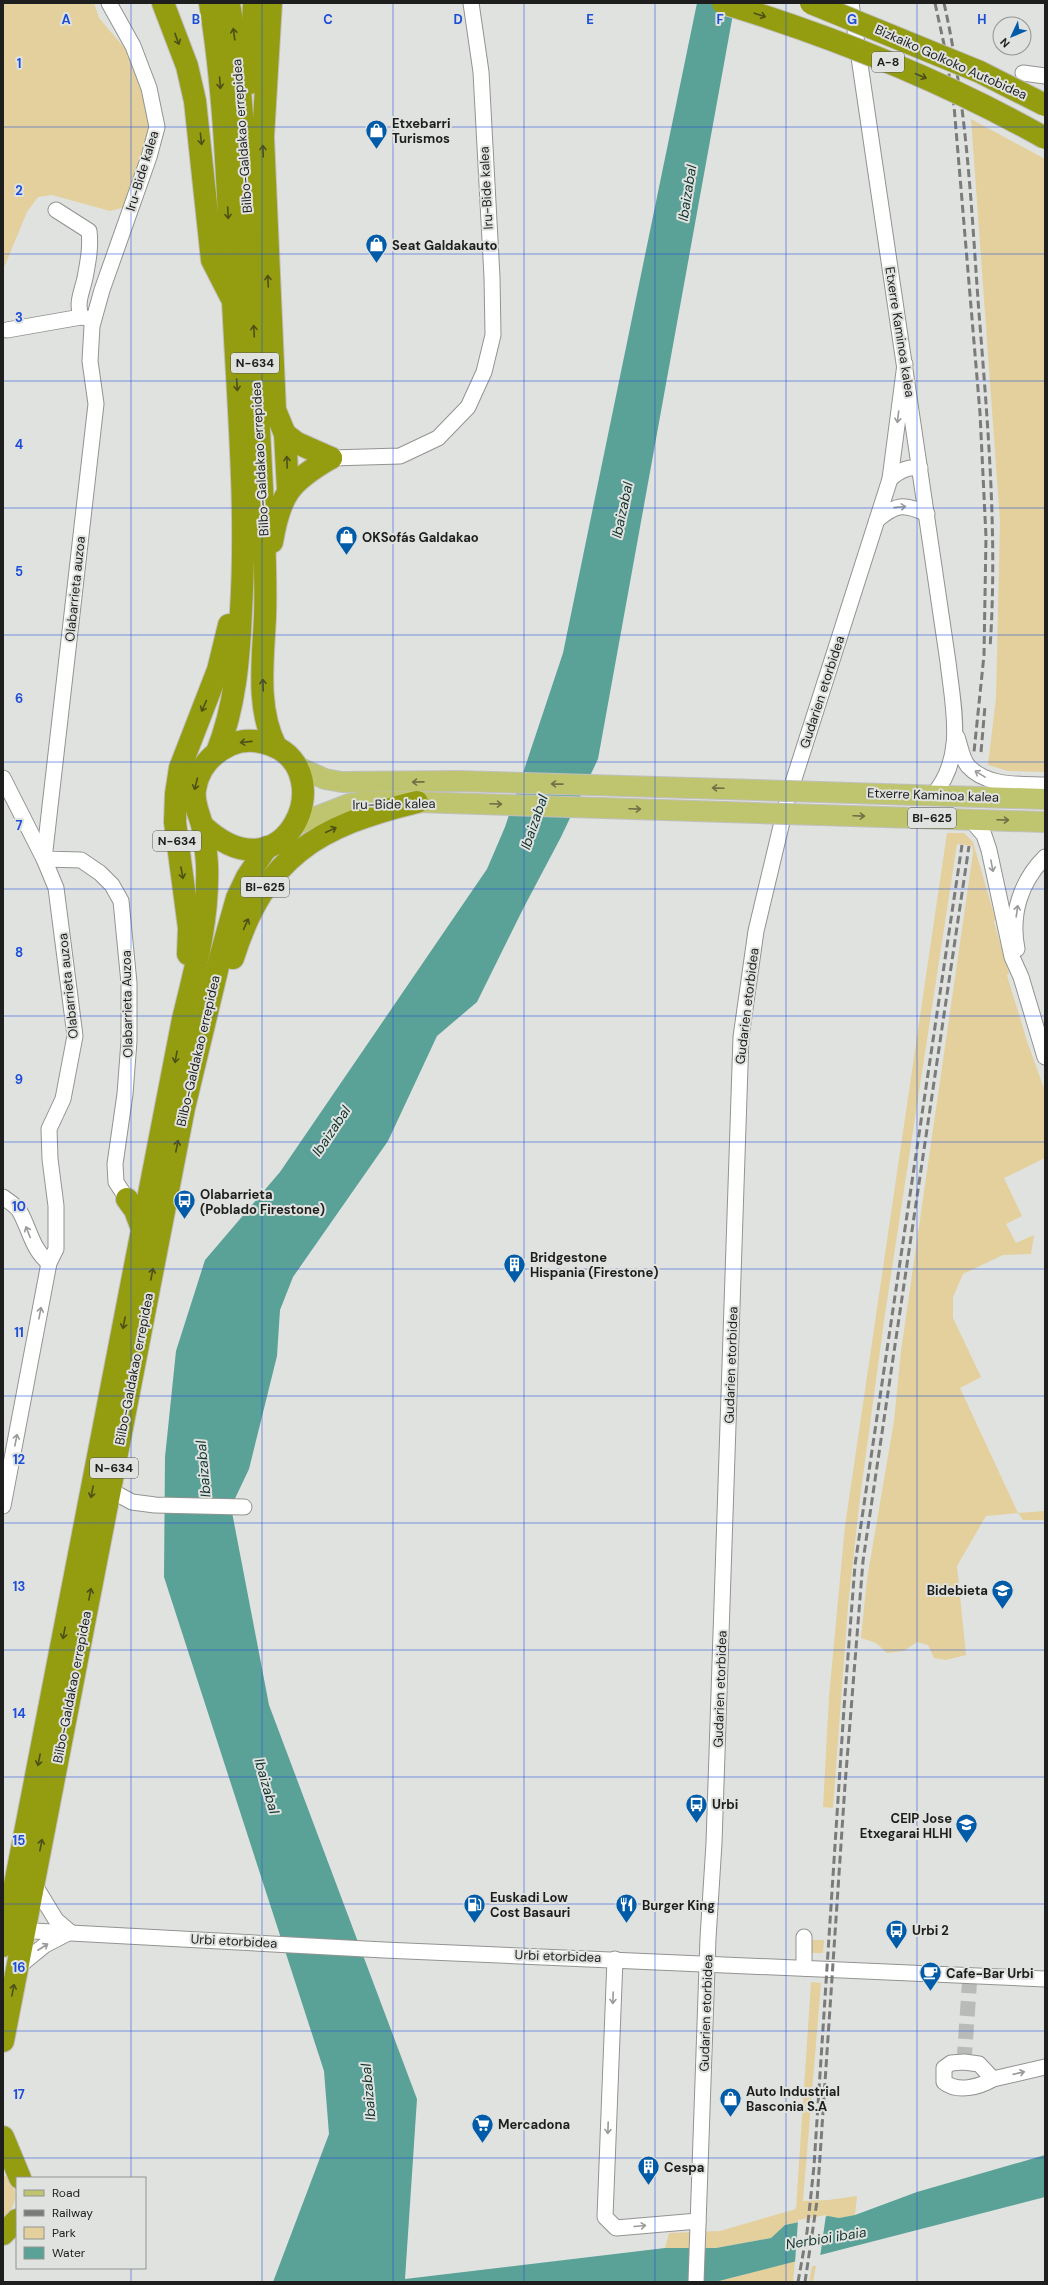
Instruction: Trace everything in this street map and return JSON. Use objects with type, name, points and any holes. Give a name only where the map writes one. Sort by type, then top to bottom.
[{"type":"highway","points":[[163,3],[185,60],[195,101],[212,260],[222,284],[233,300]]},
{"type":"highway","name":"Bilbo-Galdakao errepidea","points":[[210,3],[220,76],[233,300],[244,533],[240,646],[232,703],[217,752]]},
{"type":"highway","name":"Bilbo-Galdakao errepidea","points":[[229,3],[238,74],[246,182],[265,582],[262,672],[264,709],[271,737],[276,747]]},
{"type":"highway","points":[[246,182],[254,3]]},
{"type":"highway","points":[[271,3],[263,137],[266,231],[275,410],[285,434],[288,490]]},
{"type":"highway","name":"Bizkaiko Golkoko Autobidea","points":[[723,3],[864,52],[965,95],[1045,138]]},
{"type":"highway","name":"Bizkaiko Golkoko Autobidea","points":[[811,3],[980,72],[1045,105]]},
{"type":"highway","points":[[285,434],[297,443],[331,458]]},
{"type":"highway","points":[[265,582],[275,524],[283,497],[288,490],[309,470],[331,458]]},
{"type":"highway","name":"Bilbo-Galdakao errepidea","points":[[183,1019],[189,928],[175,822],[176,794],[180,768],[186,749],[218,670],[230,624],[233,590],[244,560]]},
{"type":"highway","name":"Bilbo-Galdakao errepidea","points":[[3,2042],[18,1966],[11,1935],[142,1229],[183,1019],[202,942],[207,901],[207,864],[202,826],[197,810],[194,792],[202,769],[208,760],[217,752],[234,744],[247,741],[262,741],[276,747],[286,754],[296,766],[304,795],[295,825],[286,834],[267,847],[247,877],[237,898],[220,958],[184,1108],[34,1884],[11,1935]]},
{"type":"highway","name":"BI-625","points":[[197,1052],[214,1019],[239,940],[255,903],[272,877],[294,854],[323,834],[356,818],[417,802]]},
{"type":"highway","name":"Bilbo-Galdakao errepidea","points":[[202,826],[217,840],[232,847],[250,850],[267,847]]},
{"type":"highway","points":[[142,1229],[135,1210],[127,1199],[143,1195],[151,1185]]},
{"type":"highway","points":[[3,2137],[20,2177]]},
{"type":"highway","points":[[3,2164],[14,2170],[19,2177]]},
{"type":"highway","points":[[3,2234],[16,2221]]},
{"type":"main road","name":"Etxerre Kaminoa kalea","points":[[296,766],[325,779],[342,782],[457,781],[596,784],[1045,799]]},
{"type":"main road","name":"Iru-Bide kalea","points":[[295,825],[332,809],[362,802],[457,803],[970,819]]},
{"type":"main road","name":"BI-625","points":[[970,819],[1045,822]]},
{"type":"street","name":"Iru-Bide kalea","points":[[87,318],[102,290],[149,157],[156,127],[149,88],[133,46],[109,3]]},
{"type":"street","name":"Iru-Bide kalea","points":[[331,458],[400,456],[438,438],[468,407],[484,372],[493,335],[492,277],[481,72],[471,3]]},
{"type":"street","name":"Etxerre Kaminoa kalea","points":[[851,3],[927,514],[948,662],[956,734]]},
{"type":"street","points":[[1023,73],[1045,76]]},
{"type":"street","points":[[7,330],[87,318],[78,306],[90,244],[89,231],[56,210]]},
{"type":"street","name":"Olabarrieta auzoa","points":[[44,859],[96,404],[90,361],[87,318]]},
{"type":"street","name":"Gudarien etorbidea","points":[[696,2282],[710,1901],[714,1843],[741,1037],[756,931],[786,801],[890,479],[905,364]]},
{"type":"street","points":[[890,479],[898,471],[909,467],[920,468]]},
{"type":"street","points":[[877,520],[895,507],[908,506],[927,514]]},
{"type":"street","points":[[956,734],[968,765],[978,774],[1007,784],[1045,785]]},
{"type":"street","points":[[933,795],[941,786],[952,762],[956,734]]},
{"type":"street","name":"Olabarrieta auzoa","points":[[3,778],[44,859],[56,888],[75,1036],[63,1099],[49,1129],[50,1159],[56,1206],[56,1249],[49,1263],[3,1506]]},
{"type":"street","points":[[970,819],[984,835],[989,850],[1012,957],[1021,977],[1045,1057]]},
{"type":"street","points":[[1021,977],[1016,939],[1017,907],[1021,891],[1028,876],[1045,857]]},
{"type":"street","name":"Olabarrieta Auzoa","points":[[44,859],[81,860],[100,873],[112,885],[121,901],[129,983],[130,1042],[125,1094],[115,1164],[116,1182],[127,1199]]},
{"type":"street","points":[[3,1197],[19,1210],[40,1256],[49,1263]]},
{"type":"street","points":[[110,1490],[132,1502],[154,1505],[244,1507]]},
{"type":"street","points":[[18,1966],[45,1945],[70,1932],[56,1920],[34,1884]]},
{"type":"street","name":"Urbi etorbidea","points":[[11,1935],[70,1932],[384,1950],[708,1963],[1045,1979]]},
{"type":"street","points":[[804,1937],[804,1968]]},
{"type":"street","points":[[615,1959],[605,2217],[616,2228],[698,2225]]},
{"type":"street","points":[[993,2079],[1045,2067]]},
{"type":"green space","points":[[3,3],[94,3],[99,18],[145,72],[159,100],[129,206],[110,211],[52,195],[38,197],[27,212],[3,270]]},
{"type":"green space","points":[[971,119],[1045,159],[1045,772],[1008,771],[988,765],[996,698],[1000,521]]},
{"type":"green space","points":[[947,833],[964,833],[973,842],[995,918],[994,922],[1009,974],[1007,975],[1009,982],[1027,1041],[1045,1091],[1045,1158],[1004,1178],[1022,1216],[1006,1224],[1016,1243],[1034,1235],[1031,1254],[1003,1255],[963,1274],[953,1297],[953,1318],[981,1377],[960,1388],[1018,1513],[986,1516],[957,1566],[966,1655],[946,1660],[934,1658],[928,1645],[917,1642],[904,1651],[887,1653],[876,1643],[861,1638],[867,1579],[894,1421],[901,1351],[973,853],[972,846],[957,844],[885,1314],[860,1498],[848,1606],[833,1808],[823,1807],[829,1697],[845,1526]]},
{"type":"green space","points":[[1045,1511],[1045,1520],[1023,1520],[1018,1513]]},
{"type":"green space","points":[[809,1940],[824,1940],[823,1953],[808,1953]]},
{"type":"green space","points":[[811,1982],[821,1983],[803,2201],[828,2200],[857,2196],[855,2215],[839,2218],[828,2216],[785,2225],[771,2238],[716,2248],[665,2248],[669,2233],[720,2231],[796,2209]]},
{"type":"green space","points":[[3,2174],[13,2185],[15,2197],[14,2203],[8,2215],[3,2221]]},
{"type":"green space","points":[[795,2261],[793,2282],[715,2282]]},
{"type":"green space","points":[[812,2266],[816,2266],[813,2282],[809,2282]]},
{"type":"water","points":[[697,3],[735,3],[598,759],[561,837],[477,1002],[437,1036],[388,1141],[293,1277],[280,1310],[277,1356],[249,1469],[231,1507],[269,1705],[417,2099],[405,2279],[665,2248],[716,2248],[771,2238],[785,2225],[828,2216],[839,2218],[855,2215],[917,2192],[1045,2155],[1045,2197],[715,2282],[273,2282],[329,2134],[324,2071],[164,1577],[165,1457],[176,1351],[205,1260],[280,1172],[487,869],[505,827],[563,653]]},
{"type":"pier","points":[[826,2215],[820,2257],[795,2263],[798,2220]]},
{"type":"tunnel","points":[[964,2062],[970,1975]]},
{"type":"railway","points":[[935,3],[945,49],[954,106],[980,413],[986,537],[984,655],[974,752]]},
{"type":"railway","points":[[944,3],[958,77],[967,151],[985,387],[993,561],[990,648]]},
{"type":"railway","points":[[981,752],[985,706]]},
{"type":"railway","points":[[798,2282],[807,2232],[814,2166],[844,1708],[855,1565],[962,845]]},
{"type":"railway","points":[[805,2282],[817,2201],[845,1785],[863,1561],[969,846]]},
{"type":"place","name":"Etxebarri Turismos","points":[[377,150]]},
{"type":"place","name":"Seat Galdakauto","points":[[376,264]]},
{"type":"place","name":"OKSofás Galdakao","points":[[346,556]]},
{"type":"place","name":"Olabarrieta (Poblado Firestone)","points":[[184,1220]]},
{"type":"place","name":"Bridgestone Hispania (Firestone)","points":[[515,1284]]},
{"type":"place","name":"Bidebieta","points":[[1003,1610]]},
{"type":"place","name":"Urbi","points":[[696,1824]]},
{"type":"place","name":"CEIP Jose Etxegarai HLHI","points":[[967,1844]]},
{"type":"place","name":"Euskadi Low Cost Basauri","points":[[475,1924]]},
{"type":"place","name":"Burger King","points":[[627,1924]]},
{"type":"place","name":"Urbi 2","points":[[897,1950]]},
{"type":"place","name":"Cafe-Bar Urbi","points":[[930,1992]]},
{"type":"place","name":"Auto Industrial Basconia S.A","points":[[730,2118]]},
{"type":"place","name":"Mercadona","points":[[483,2144]]},
{"type":"place","name":"Cespa","points":[[649,2186]]},
{"type":"water label","name":"Ibaizabal","points":[[687,193]]},
{"type":"water label","name":"Ibaizabal","points":[[622,510]]},
{"type":"water label","name":"Ibaizabal","points":[[534,822]]},
{"type":"water label","name":"Ibaizabal","points":[[331,1131]]},
{"type":"water label","name":"Ibaizabal","points":[[203,1469]]},
{"type":"water label","name":"Ibaizabal","points":[[267,1786]]},
{"type":"water label","name":"Ibaizabal","points":[[368,2092]]},
{"type":"water label","name":"Nerbioi ibaia","points":[[826,2238]]}]
